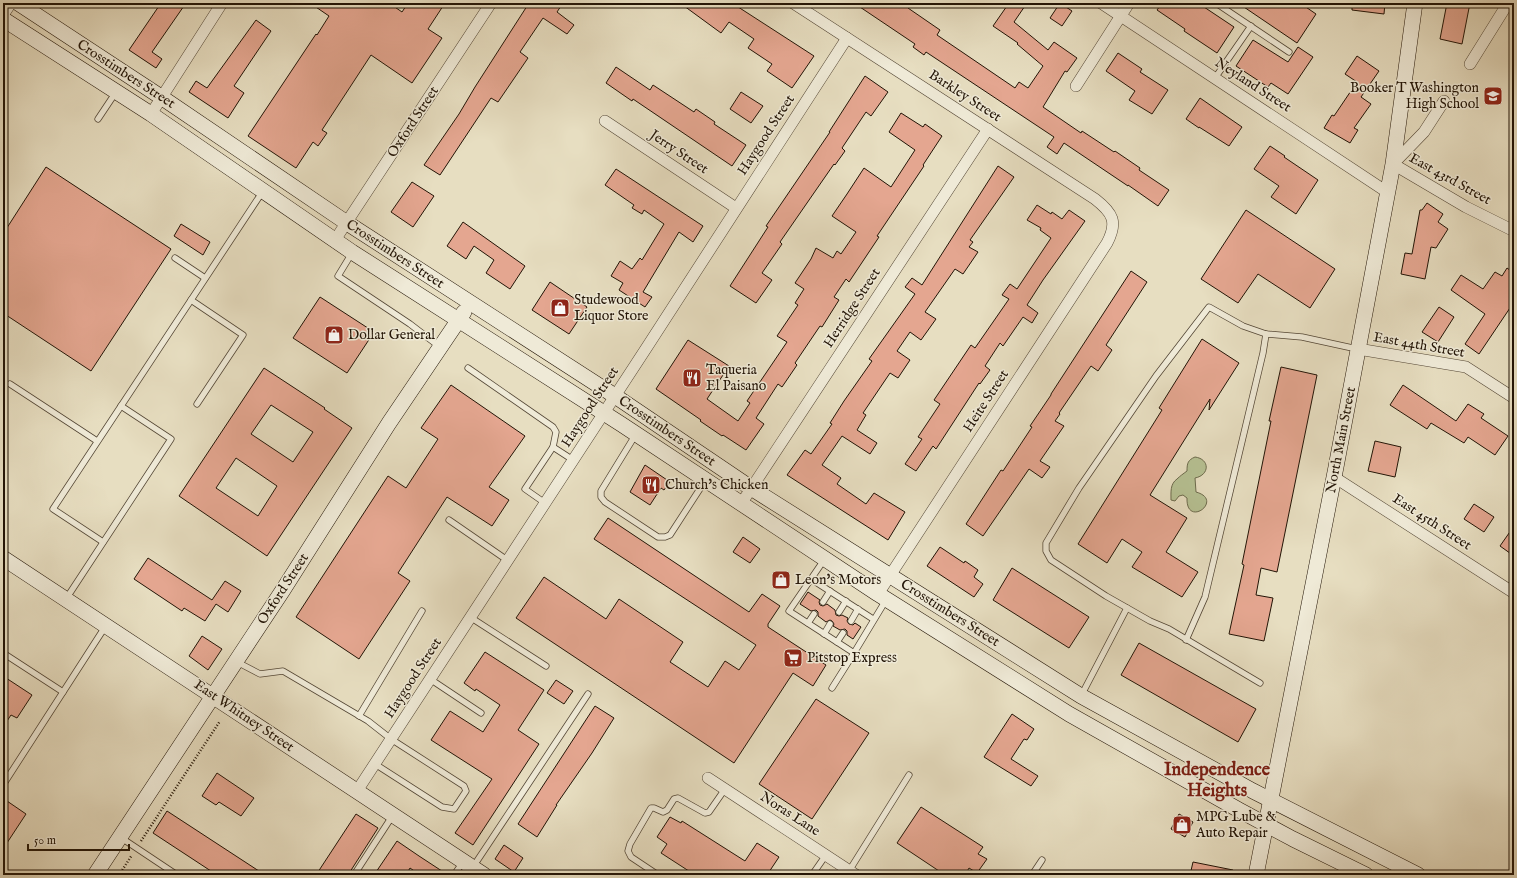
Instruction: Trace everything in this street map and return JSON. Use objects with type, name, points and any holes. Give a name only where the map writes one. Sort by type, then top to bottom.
[{"type":"main road","name":"Crosstimbers Street","points":[[18,3],[161,97],[347,223],[615,396],[751,488],[1081,696],[1270,800],[1418,875]]},
{"type":"main road","name":"North Main Street","points":[[1256,875],[1334,477],[1393,164],[1415,3]]},
{"type":"main road","name":"Crosstimbers Street","points":[[3,19],[151,114],[352,252],[605,413],[882,597],[1069,714],[1266,824],[1366,875]]},
{"type":"main road","name":"Oxford Street","points":[[95,875],[470,303]]},
{"type":"main road","name":"East Whitney Street","points":[[3,558],[473,868]]},
{"type":"main road","points":[[1069,714],[1081,696]]},
{"type":"street","points":[[3,15],[11,3]]},
{"type":"street","points":[[151,114],[222,3]]},
{"type":"street","name":"Oxford Street","points":[[336,240],[491,3]]},
{"type":"street","name":"Barkley Street","points":[[793,3],[1095,199],[1108,209],[1112,221]]},
{"type":"street","name":"Neyland Street","points":[[1101,3],[1387,192]]},
{"type":"street","points":[[1076,86],[1130,3]]},
{"type":"street","points":[[1470,64],[1508,3]]},
{"type":"street","name":"Haygood Street","points":[[357,791],[605,413],[847,38]]},
{"type":"street","points":[[1393,164],[1424,132],[1444,101]]},
{"type":"street","name":"Jerry Street","points":[[605,121],[736,208]]},
{"type":"street","name":"Herridge Street","points":[[741,504],[988,130]]},
{"type":"street","name":"East 43rd Street","points":[[1393,164],[1466,207],[1512,227]]},
{"type":"street","name":"Heite Street","points":[[882,597],[891,575],[1107,243],[1112,232],[1112,221]]},
{"type":"street","name":"East 44th Street","points":[[1358,349],[1466,368],[1514,398]]},
{"type":"street","name":"East 45th Street","points":[[1334,477],[1514,593]]},
{"type":"street","name":"Noras Lane","points":[[708,778],[852,873]]},
{"type":"lane","points":[[1216,3],[1289,52]]},
{"type":"lane","points":[[1215,78],[1251,26]]},
{"type":"lane","points":[[98,119],[116,92]]},
{"type":"lane","points":[[103,542],[53,509],[263,191]]},
{"type":"lane","points":[[352,252],[338,276],[410,324],[440,347]]},
{"type":"lane","points":[[175,258],[206,278]]},
{"type":"lane","points":[[191,300],[243,335],[197,404]]},
{"type":"lane","points":[[1260,683],[1106,596],[1052,560],[1046,551],[1048,540],[1079,488],[1156,376],[1209,307],[1243,326],[1266,334],[1302,337],[1358,349]]},
{"type":"lane","points":[[1186,640],[1205,597],[1263,353],[1266,334]]},
{"type":"lane","points":[[468,368],[553,427],[556,432],[553,447],[525,489],[545,503]]},
{"type":"lane","points":[[10,384],[97,441]]},
{"type":"lane","points":[[66,599],[171,439],[121,406]]},
{"type":"lane","points":[[636,434],[601,491],[601,497],[605,502],[658,537],[670,535],[706,480]]},
{"type":"lane","points":[[553,447],[574,460]]},
{"type":"lane","points":[[449,520],[508,560]]},
{"type":"lane","points":[[825,559],[790,611],[854,653]]},
{"type":"lane","points":[[811,579],[874,619]]},
{"type":"lane","points":[[823,602],[830,591]]},
{"type":"lane","points":[[832,688],[874,619],[882,597]]},
{"type":"lane","points":[[838,612],[846,601]]},
{"type":"lane","points":[[1081,696],[1128,608]]},
{"type":"lane","points":[[851,620],[858,609]]},
{"type":"lane","points":[[359,716],[422,611]]},
{"type":"lane","points":[[808,623],[814,614]]},
{"type":"lane","points":[[470,617],[546,666]]},
{"type":"lane","points":[[824,634],[830,624]]},
{"type":"lane","points":[[3,785],[106,626]]},
{"type":"lane","points":[[837,642],[843,633]]},
{"type":"lane","points":[[3,653],[63,692]]},
{"type":"lane","points":[[235,660],[260,674],[283,671],[359,716],[391,739],[464,786],[466,791],[454,809],[442,807],[375,764]]},
{"type":"lane","points":[[430,679],[481,713]]},
{"type":"lane","points":[[454,875],[473,868],[588,694]]},
{"type":"lane","points":[[852,873],[909,775]]},
{"type":"lane","points":[[658,875],[631,857],[628,851],[630,844],[651,808],[664,812],[674,799],[678,798],[705,813],[709,812],[725,789]]},
{"type":"lane","points":[[354,875],[393,815]]},
{"type":"lane","points":[[120,837],[178,875]]},
{"type":"lane","points":[[812,875],[826,855]]},
{"type":"lane","points":[[1032,875],[1042,860]]},
{"type":"lane","points":[[3,872],[8,875]]},
{"type":"path","points":[[119,875],[220,721]]},
{"type":"green space","points":[[1195,457],[1200,458],[1206,464],[1206,471],[1195,478],[1196,492],[1204,496],[1207,501],[1206,506],[1197,512],[1192,511],[1188,507],[1187,498],[1183,495],[1179,496],[1175,501],[1171,500],[1171,488],[1173,483],[1187,471],[1188,462]]},
{"type":"building","points":[[161,3],[186,3],[152,52],[162,59],[156,68],[129,50]]},
{"type":"building","points":[[310,3],[389,3],[402,12],[408,3],[445,3],[428,29],[442,38],[412,83],[371,55],[322,130],[327,133],[318,146],[313,142],[296,168],[248,136],[329,16]]},
{"type":"building","points":[[529,3],[563,3],[557,12],[574,25],[567,34],[543,18],[520,52],[528,58],[498,102],[491,98],[440,175],[424,165],[459,114]]},
{"type":"building","points":[[680,3],[732,3],[814,56],[792,88],[767,71],[772,64],[748,48],[754,39],[729,22],[721,33]]},
{"type":"building","points":[[854,3],[911,3],[908,8],[940,30],[937,35],[1015,88],[1019,82],[1028,88],[1043,66],[1017,44],[1018,43],[993,26],[1009,3],[1027,3],[1014,22],[1048,50],[1054,42],[1077,58],[1067,72],[1065,71],[1043,107],[1081,133],[1082,131],[1114,152],[1115,151],[1140,168],[1139,170],[1169,190],[1158,206],[1064,143],[1057,154],[1047,147],[1054,137],[926,52],[924,55],[913,47],[915,44]]},
{"type":"building","points":[[1060,3],[1072,11],[1062,26],[1050,18]]},
{"type":"building","points":[[1162,3],[1198,3],[1234,27],[1217,53],[1184,31],[1185,29],[1157,10]]},
{"type":"building","points":[[1238,3],[1300,3],[1316,14],[1297,43]]},
{"type":"building","points":[[1352,3],[1385,3],[1384,14],[1352,10]]},
{"type":"building","points":[[1447,3],[1470,3],[1462,44],[1440,39]]},
{"type":"building","points":[[256,20],[271,31],[234,86],[244,93],[228,118],[189,92],[196,81],[207,88]]},
{"type":"building","points":[[1253,40],[1288,62],[1298,47],[1313,57],[1288,94],[1271,83],[1268,87],[1236,66]]},
{"type":"building","points":[[1118,53],[1142,69],[1140,72],[1168,90],[1152,114],[1129,100],[1135,91],[1106,71]]},
{"type":"building","points":[[1357,56],[1379,71],[1361,97],[1371,104],[1354,128],[1358,130],[1350,143],[1324,128],[1357,82],[1345,74]]},
{"type":"building","points":[[616,67],[650,90],[653,85],[694,112],[696,109],[715,122],[714,124],[746,145],[732,166],[633,99],[632,101],[606,83]]},
{"type":"building","points":[[865,76],[888,92],[871,116],[866,112],[842,148],[845,151],[835,165],[834,164],[780,242],[782,244],[762,273],[772,280],[756,303],[730,286],[768,227],[766,226],[830,132]]},
{"type":"building","points":[[741,92],[763,106],[751,123],[730,109]]},
{"type":"building","points":[[1200,98],[1242,127],[1229,146],[1186,119]]},
{"type":"building","points":[[901,113],[923,127],[925,124],[942,136],[849,282],[846,279],[834,297],[839,300],[822,327],[820,326],[795,363],[797,365],[782,387],[778,384],[756,418],[764,424],[746,450],[723,435],[722,436],[656,389],[688,340],[729,366],[707,399],[738,421],[750,403],[747,401],[787,342],[777,336],[798,305],[795,303],[804,289],[795,283],[811,259],[816,248],[833,258],[837,251],[841,254],[856,232],[832,216],[864,168],[891,187],[915,150],[889,132]]},
{"type":"building","points":[[1270,146],[1318,180],[1296,214],[1271,197],[1279,186],[1254,169]]},
{"type":"building","points":[[998,166],[1014,177],[970,240],[973,242],[969,247],[978,252],[963,274],[955,269],[925,312],[936,319],[921,340],[910,332],[897,351],[910,360],[898,378],[890,373],[863,413],[866,415],[857,430],[877,443],[870,454],[842,436],[822,465],[841,478],[837,484],[866,504],[874,493],[905,512],[888,540],[787,475],[805,450],[811,454],[832,424],[830,423],[844,401],[872,361],[869,359],[915,294],[905,287],[912,278],[922,285]]},
{"type":"building","points":[[46,167],[171,249],[91,371],[3,313],[3,234]]},
{"type":"building","points":[[616,169],[703,226],[693,242],[679,232],[643,292],[652,297],[645,307],[619,290],[623,283],[611,276],[620,261],[632,269],[640,258],[642,260],[664,224],[644,210],[642,214],[632,208],[634,205],[605,185]]},
{"type":"building","points":[[412,182],[434,196],[413,227],[391,212]]},
{"type":"building","points":[[1427,203],[1443,214],[1438,222],[1448,229],[1436,248],[1431,247],[1425,279],[1401,274],[1405,253],[1412,254],[1420,210],[1422,210]]},
{"type":"building","points":[[1037,205],[1051,214],[1052,212],[1062,219],[1069,210],[1085,221],[1027,305],[1038,313],[1032,323],[1023,317],[1003,346],[1000,343],[985,366],[990,370],[980,384],[979,383],[936,449],[933,446],[916,471],[905,464],[922,439],[918,437],[940,404],[934,400],[971,345],[975,348],[1009,299],[1002,295],[1010,284],[1017,289],[1051,238],[1040,230],[1041,228],[1027,220]]},
{"type":"building","points":[[1246,210],[1335,269],[1310,308],[1258,274],[1238,303],[1201,279]]},
{"type":"building","points":[[463,222],[525,266],[510,289],[486,273],[494,260],[474,246],[466,259],[447,246]]},
{"type":"building","points":[[181,224],[210,242],[203,255],[174,236]]},
{"type":"building","points":[[1507,268],[1514,273],[1514,302],[1479,354],[1465,344],[1485,314],[1451,290],[1461,275],[1483,289],[1495,272],[1502,276]]},
{"type":"building","points":[[1131,271],[1147,282],[1106,345],[1112,350],[1098,371],[1091,366],[1059,413],[1060,414],[1055,421],[1064,426],[1040,461],[1050,467],[1042,478],[1029,469],[983,536],[966,524],[1001,470],[1003,471],[1032,427],[1030,426]]},
{"type":"building","name":"Studewood Liquor Store","points":[[550,282],[587,307],[569,334],[532,310]]},
{"type":"building","name":"Dollar General","points":[[320,297],[374,332],[347,373],[293,338]]},
{"type":"building","points":[[1439,307],[1454,317],[1438,342],[1422,332]]},
{"type":"building","points":[[1202,339],[1239,363],[1209,410],[1210,399],[1150,495],[1187,518],[1166,552],[1198,572],[1182,597],[1132,567],[1142,552],[1122,539],[1107,563],[1078,544],[1162,410],[1159,408]]},
{"type":"building","points":[[1281,367],[1317,375],[1277,572],[1261,568],[1256,595],[1273,598],[1264,641],[1229,634],[1244,565],[1242,564],[1271,421],[1269,421]]},
{"type":"building","points":[[264,368],[325,408],[324,409],[352,428],[267,556],[179,496]],"holes":[[[271,405],[313,432],[293,462],[251,434]],[[236,458],[277,486],[258,516],[216,488]]]},
{"type":"building","points":[[451,385],[525,436],[489,487],[509,500],[492,526],[447,497],[398,573],[410,581],[359,659],[296,617],[388,476],[406,488],[438,439],[421,428]]},
{"type":"building","points":[[1403,385],[1456,421],[1468,404],[1484,414],[1481,418],[1508,436],[1495,455],[1468,437],[1464,443],[1431,423],[1427,429],[1390,405]]},
{"type":"building","points":[[1375,441],[1401,447],[1395,477],[1368,471]]},
{"type":"building","name":"Church's Chicken","points":[[645,465],[670,482],[664,490],[661,488],[650,505],[630,492]]},
{"type":"building","points":[[1474,504],[1494,517],[1484,532],[1464,519]]},
{"type":"building","points":[[608,518],[749,612],[762,594],[780,606],[768,624],[768,627],[826,665],[813,686],[793,673],[734,763],[516,618],[544,577],[606,619],[619,599],[683,642],[670,662],[708,687],[725,661],[739,670],[756,645],[594,539]]},
{"type":"building","points":[[1514,526],[1514,556],[1500,546]]},
{"type":"building","points":[[743,537],[760,549],[750,563],[733,552]]},
{"type":"building","points":[[940,547],[964,563],[965,561],[978,570],[974,577],[983,584],[974,597],[927,566]]},
{"type":"building","points":[[148,558],[212,600],[225,581],[241,591],[228,612],[216,604],[205,621],[184,608],[182,611],[134,579]]},
{"type":"building","points":[[1012,568],[1089,617],[1069,648],[993,600]]},
{"type":"building","name":"Pitstop Express","points":[[808,592],[820,600],[820,605],[823,606],[827,604],[835,610],[836,615],[842,615],[848,618],[847,621],[849,624],[853,625],[855,623],[861,627],[853,639],[847,635],[847,631],[845,629],[840,630],[833,626],[834,624],[832,621],[830,620],[826,622],[818,616],[818,612],[816,610],[811,611],[800,604]]},
{"type":"building","points":[[202,636],[222,649],[208,670],[189,656]]},
{"type":"building","points":[[1139,643],[1256,709],[1238,742],[1121,675]]},
{"type":"building","points":[[485,652],[544,690],[518,730],[539,744],[473,845],[455,833],[492,779],[431,740],[450,711],[483,732],[500,705],[464,683]]},
{"type":"building","points":[[3,676],[32,695],[17,718],[11,715],[3,727]]},
{"type":"building","points":[[556,680],[573,691],[564,704],[547,693]]},
{"type":"building","points":[[816,699],[869,733],[812,819],[759,784]]},
{"type":"building","points":[[595,706],[614,718],[556,805],[537,837],[518,824]]},
{"type":"building","points":[[1012,714],[1034,729],[1027,740],[1024,739],[1011,759],[1038,776],[1031,786],[984,757]]},
{"type":"building","points":[[217,773],[254,798],[241,816],[219,802],[216,805],[202,796]]},
{"type":"building","points":[[7,801],[26,814],[3,849],[3,808]]},
{"type":"building","points":[[921,807],[983,847],[978,854],[987,859],[977,873],[969,868],[965,875],[945,875],[897,843]]},
{"type":"building","points":[[167,811],[265,875],[217,875],[153,833]]},
{"type":"building","points":[[356,814],[378,828],[348,875],[316,875]]},
{"type":"building","name":"MPG Lube & Auto Repair","points":[[1179,814],[1193,822],[1185,837],[1171,829]]},
{"type":"building","points":[[670,817],[681,823],[682,821],[745,861],[757,843],[779,857],[767,875],[695,875],[661,853],[667,844],[657,837]]},
{"type":"building","points":[[397,841],[448,875],[420,875],[410,868],[406,875],[374,875]]},
{"type":"building","points":[[504,845],[523,858],[514,872],[495,859]]},
{"type":"building","points":[[1193,862],[1233,870],[1233,875],[1190,875]]},
{"type":"place","name":"Booker T Washington High School","points":[[1493,96]]},
{"type":"place","name":"Studewood Liquor Store","points":[[560,308]]},
{"type":"place","name":"Dollar General","points":[[334,335]]},
{"type":"place","name":"Taqueria El Paisano","points":[[692,378]]},
{"type":"place","name":"Church's Chicken","points":[[651,485]]},
{"type":"place","name":"Leon's Motors","points":[[781,580]]},
{"type":"place","name":"Pitstop Express","points":[[793,658]]},
{"type":"place","name":"MPG Lube & Auto Repair","points":[[1182,825]]},
{"type":"district","name":"Independence Heights","points":[[1217,780]]}]
